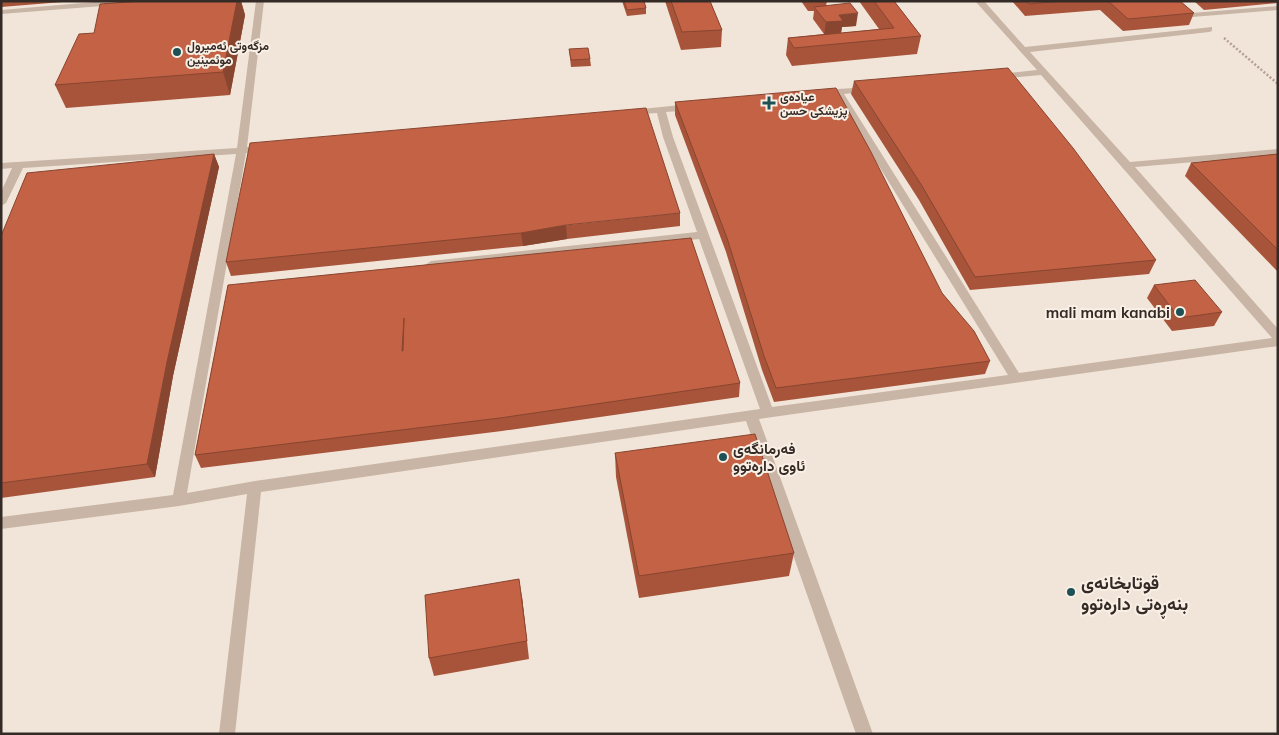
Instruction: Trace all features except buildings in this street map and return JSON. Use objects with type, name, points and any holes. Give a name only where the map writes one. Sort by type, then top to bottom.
[{"type":"street","points":[[1,12],[90,3],[140,1]]},
{"type":"street","points":[[179,500],[220,289],[241,152],[260,1]]},
{"type":"street","points":[[979,1],[1128,165],[1278,337]]},
{"type":"street","points":[[1209,29],[1190,12],[1278,8]]},
{"type":"street","points":[[1023,50],[1209,29]]},
{"type":"street","points":[[985,78],[1044,72]]},
{"type":"street","points":[[809,95],[878,88]]},
{"type":"street","points":[[838,92],[1016,378]]},
{"type":"street","points":[[622,114],[701,106]]},
{"type":"street","points":[[661,110],[668,137],[768,414]]},
{"type":"street","points":[[1,166],[280,148]]},
{"type":"street","points":[[1128,165],[1278,152]]},
{"type":"street","points":[[1,203],[19,165]]},
{"type":"street","points":[[420,266],[704,235]]},
{"type":"street","points":[[1,523],[179,500],[255,487],[751,415],[1278,342]]},
{"type":"street","points":[[751,415],[864,734]]},
{"type":"street","points":[[227,734],[255,487]]},
{"type":"path","points":[[1209,29],[1222,36],[1278,84]]},
{"type":"place","name":"مزگەوتی ئەمیرول موئمینین","points":[[177,52]]},
{"type":"place","name":"عیادەی پزیشکی حسن","points":[[769,103]]},
{"type":"place","name":"mali mam kanabi","points":[[1180,312]]},
{"type":"place","name":"فەرمانگەی ئاوی دارەتوو","points":[[723,457]]},
{"type":"place","name":"قوتابخانەی بنەڕەتی دارەتوو","points":[[1071,592]]}]
